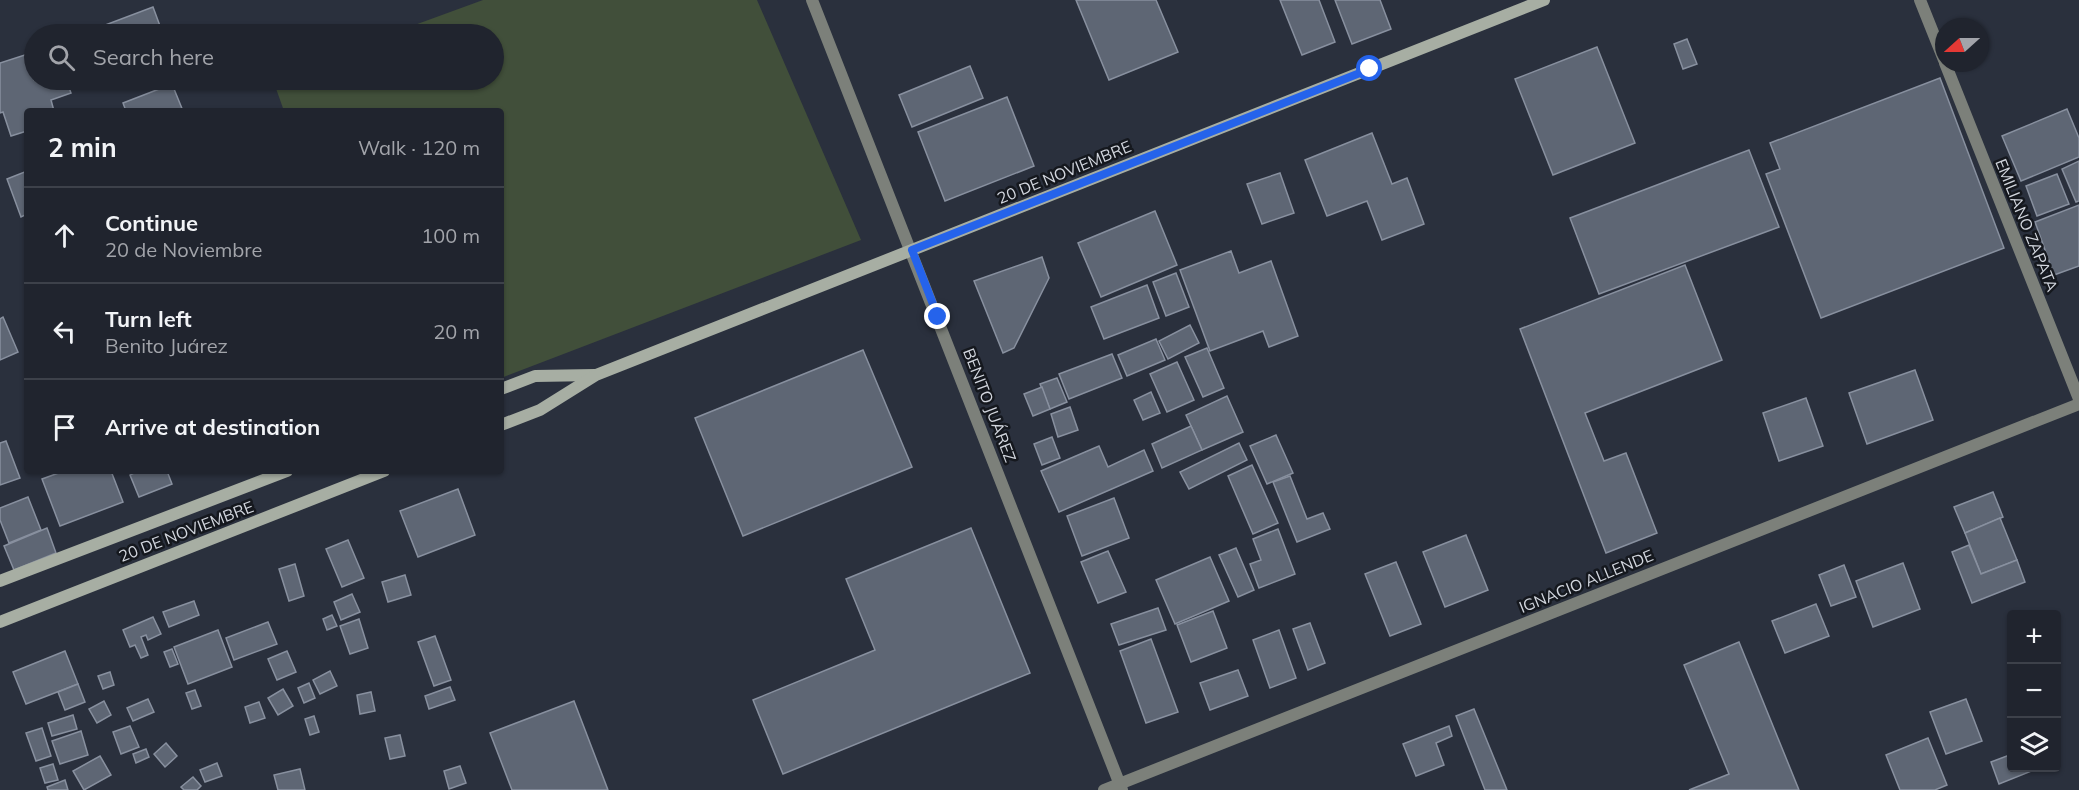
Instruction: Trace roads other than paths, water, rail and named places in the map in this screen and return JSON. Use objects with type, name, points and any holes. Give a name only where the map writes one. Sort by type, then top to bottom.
[{"type":"main road","name":"20 DE NOVIEMBRE","points":[[504,424],[540,410],[596,375],[1544,0]]},
{"type":"main road","name":"20 DE NOVIEMBRE","points":[[504,388],[535,376],[596,375]]},
{"type":"main road","name":"20 DE NOVIEMBRE","points":[[0,581],[279,474]]},
{"type":"main road","name":"20 DE NOVIEMBRE","points":[[0,622],[376,474]]},
{"type":"street","name":"BENITO JUÁREZ","points":[[812,0],[1121,787]]},
{"type":"street","name":"EMILIANO ZAPATA","points":[[1920,0],[1935,37]]},
{"type":"street","name":"EMILIANO ZAPATA","points":[[1949,72],[2079,399]]},
{"type":"street","name":"IGNACIO ALLENDE","points":[[1104,790],[1121,787],[2079,404]]}]
